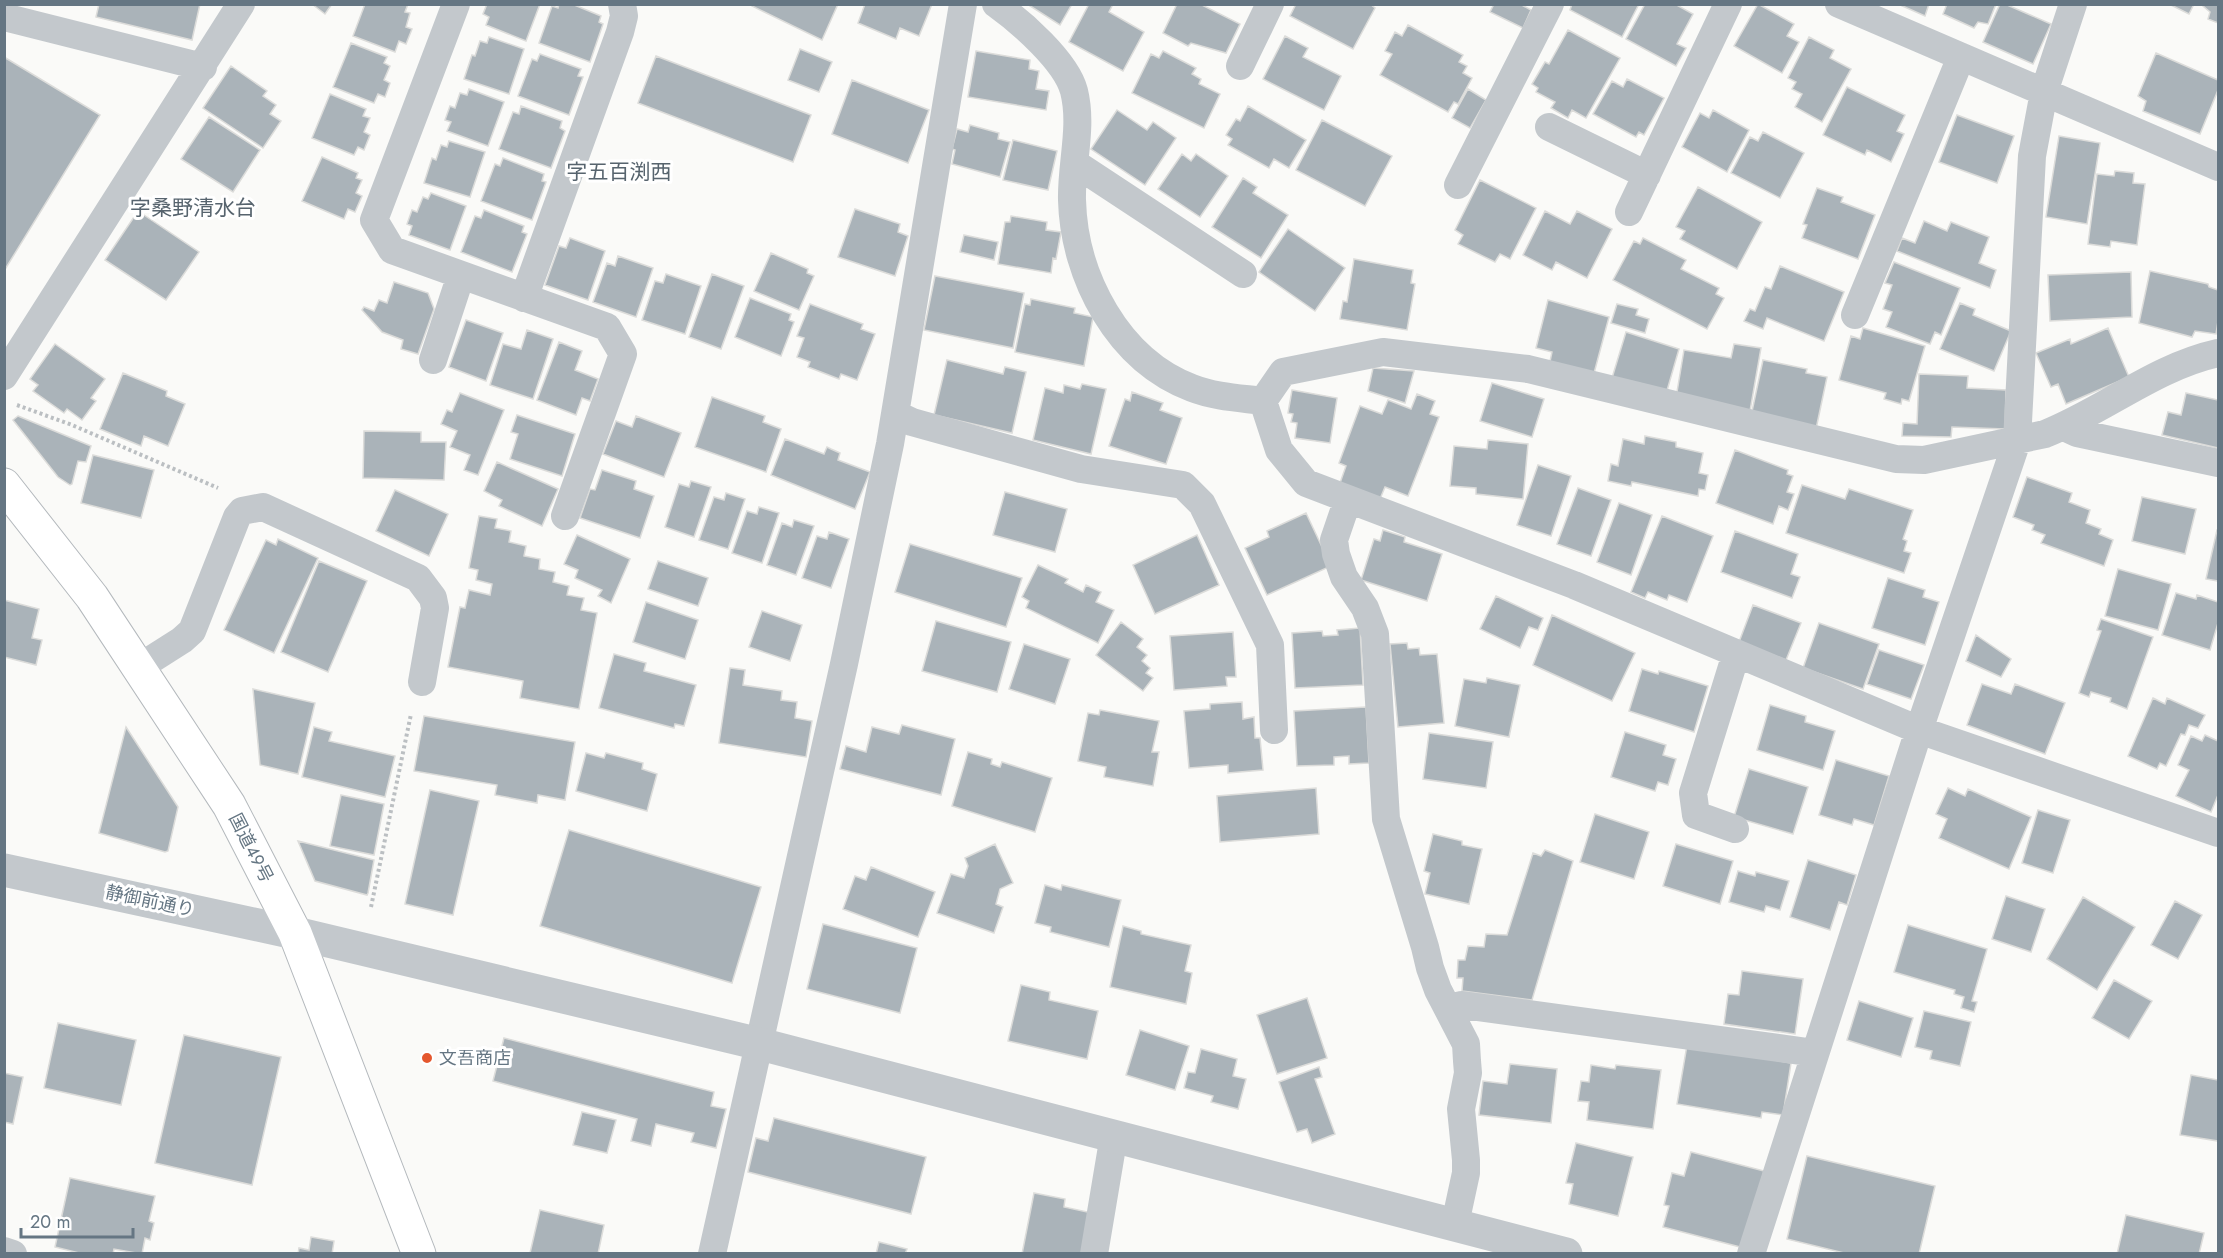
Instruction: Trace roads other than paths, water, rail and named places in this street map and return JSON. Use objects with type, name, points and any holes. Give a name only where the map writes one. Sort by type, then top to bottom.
[{"type":"highway","name":"国道49号","points":[[4,485],[92,597],[229,805],[295,933],[419,1254]]},
{"type":"street","points":[[4,376],[242,4]]},
{"type":"street","points":[[456,4],[374,219],[392,250],[607,327],[623,354],[565,516]]},
{"type":"street","points":[[524,298],[620,32],[624,16],[622,4]]},
{"type":"street","points":[[712,1254],[847,652],[896,414],[963,4]]},
{"type":"street","points":[[996,4],[1056,60],[1074,90],[1076,165],[1072,199],[1075,222],[1085,270],[1109,320],[1141,358],[1162,374],[1191,388],[1213,394],[1263,401]]},
{"type":"street","points":[[1239,66],[1270,4]]},
{"type":"street","points":[[1458,185],[1550,4]]},
{"type":"street","points":[[1629,212],[1728,4]]},
{"type":"street","points":[[1839,4],[2218,167]]},
{"type":"street","points":[[1751,1254],[1919,730],[2017,441],[2031,168],[2044,92],[2073,4]]},
{"type":"street","points":[[4,17],[203,67]]},
{"type":"street","points":[[1855,315],[1961,57]]},
{"type":"street","points":[[1549,127],[1647,175]]},
{"type":"street","points":[[1076,165],[1243,274]]},
{"type":"street","points":[[433,360],[461,275]]},
{"type":"street","points":[[1263,401],[1283,372],[1383,352],[1528,369],[1896,459],[1924,460],[2045,434],[2064,427],[2170,369],[2199,357],[2218,353]]},
{"type":"street","points":[[1263,401],[1279,450],[1306,483],[1574,585],[1919,730],[2218,833]]},
{"type":"street","points":[[896,414],[912,422],[1081,469],[1172,482],[1187,488],[1202,504],[1270,645],[1274,730]]},
{"type":"street","points":[[2064,427],[2077,433],[2218,463]]},
{"type":"street","points":[[1348,499],[1334,540],[1344,577],[1365,608],[1375,634],[1386,819],[1430,968],[1466,1044],[1468,1073],[1461,1109],[1466,1173],[1455,1224]]},
{"type":"street","points":[[138,668],[192,631],[237,517],[242,511],[263,507],[418,578],[433,598],[435,608],[422,682]]},
{"type":"street","points":[[1735,829],[1696,815],[1693,793],[1736,654]]},
{"type":"street","name":"静御前通り","points":[[4,870],[295,933],[760,1044],[1566,1254]]},
{"type":"street","points":[[1449,1008],[1462,1005],[1815,1053]]},
{"type":"street","points":[[1094,1254],[1114,1135]]},
{"type":"street","points":[[4,1251],[13,1254]]},
{"type":"place","name":"文吾商店","points":[[427,1058]]},
{"type":"district","name":"字五百渕西","points":[[619,172]]},
{"type":"district","name":"字桑野清水台","points":[[193,208]]}]
